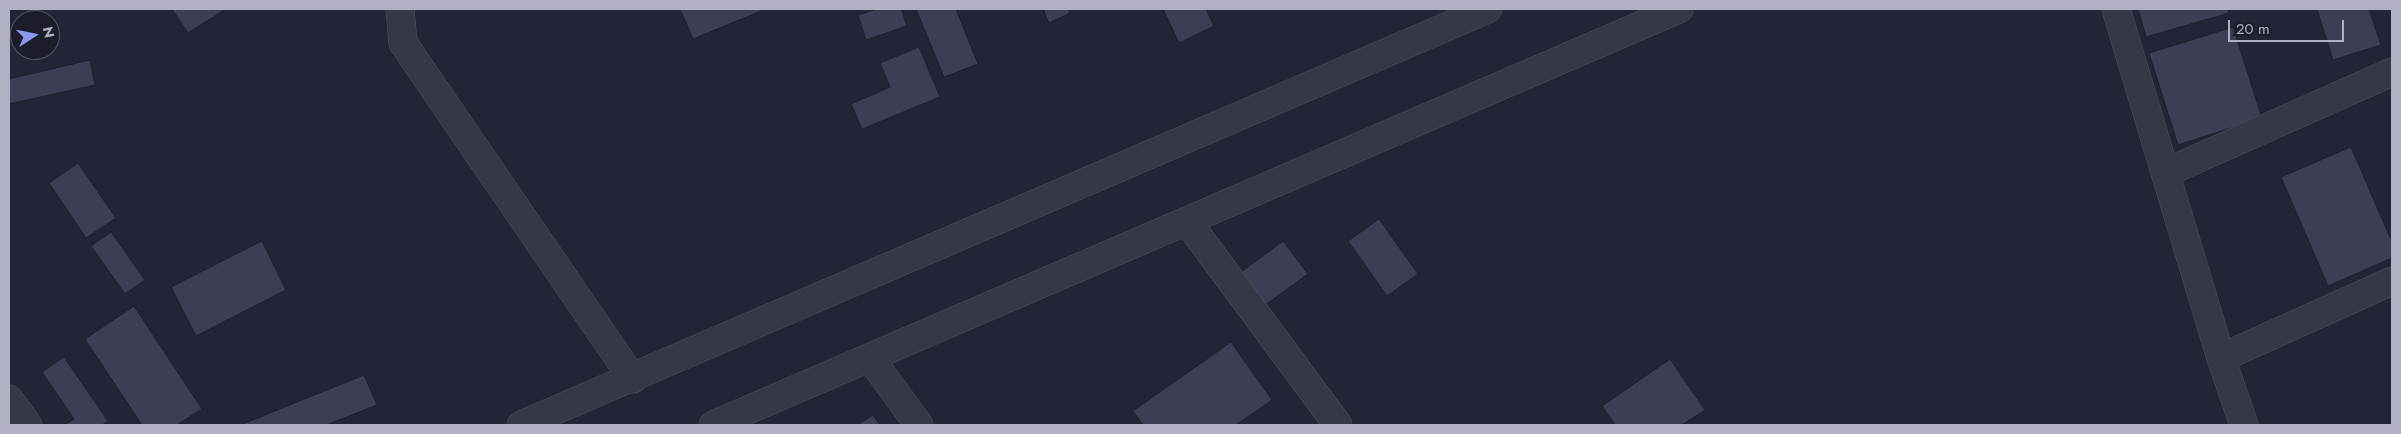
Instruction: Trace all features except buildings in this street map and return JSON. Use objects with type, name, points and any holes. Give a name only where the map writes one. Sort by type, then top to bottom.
[{"type":"street","points":[[400,9],[403,43],[633,379]]},
{"type":"street","points":[[521,425],[633,379],[1488,9]]},
{"type":"street","points":[[713,425],[1679,9]]},
{"type":"street","points":[[2116,9],[2221,358],[2244,425]]},
{"type":"street","points":[[2165,173],[2392,72]]},
{"type":"street","points":[[1187,221],[1338,425]]},
{"type":"street","points":[[2221,358],[2392,281]]},
{"type":"street","points":[[870,358],[919,425]]},
{"type":"street","points":[[9,399],[28,425]]}]
